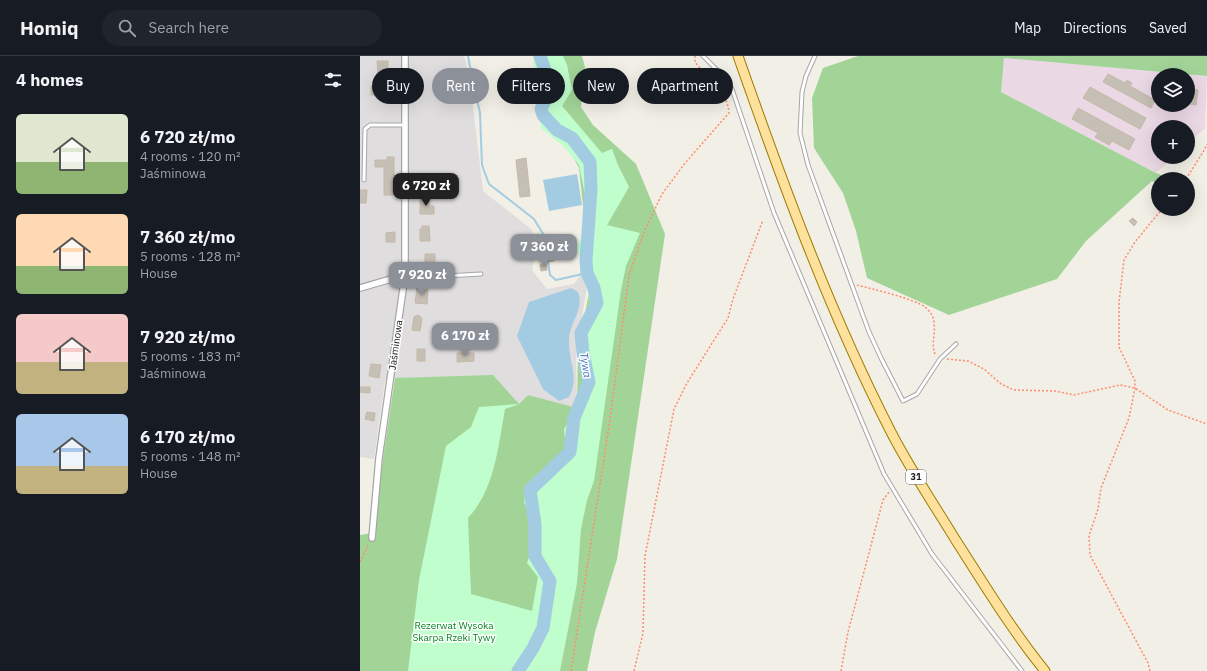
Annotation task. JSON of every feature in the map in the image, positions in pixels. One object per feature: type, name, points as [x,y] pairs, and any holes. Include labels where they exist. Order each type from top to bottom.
[{"type":"main road","name":"31","points":[[738,56],[779,172],[825,291],[891,432],[917,478],[1017,636],[1045,671]]},
{"type":"street","name":"Jaśminowa","points":[[372,538],[379,458],[405,275],[406,125],[404,56]]},
{"type":"street","points":[[360,288],[405,275]]},
{"type":"lane","points":[[703,56],[725,78],[734,93],[774,213],[877,460],[893,490],[932,554],[1022,671]]},
{"type":"lane","points":[[815,56],[806,76],[802,92],[800,133],[808,165],[861,311],[878,351],[903,401],[917,394],[940,359],[956,344]]},
{"type":"lane","points":[[364,180],[365,129],[370,125],[406,125]]},
{"type":"lane","points":[[405,275],[409,278],[481,274]]},
{"type":"path","points":[[571,671],[610,420],[629,275],[644,232],[662,194],[686,162],[729,113],[724,94],[695,62],[696,56]]},
{"type":"path","points":[[1191,172],[1204,152],[1207,144]]},
{"type":"path","points":[[1150,671],[1148,663],[1090,555],[1089,536],[1098,509],[1101,488],[1129,418],[1135,388],[1134,381],[1119,347],[1119,302],[1124,260],[1135,242],[1156,216]]},
{"type":"path","points":[[634,671],[643,633],[645,556],[674,409],[687,383],[728,318],[733,299],[763,220]]},
{"type":"path","points":[[852,283],[916,302],[925,307],[932,314],[935,323],[932,345],[936,356],[940,359],[968,361],[984,369],[1001,384],[1014,390],[1055,391],[1074,395],[1120,385],[1135,388],[1168,410],[1207,424]]},
{"type":"path","points":[[841,671],[848,632],[883,500],[887,493],[893,490]]},
{"type":"path","points":[[360,562],[366,554],[372,538]]},
{"type":"shaded area","points":[[360,56],[464,56],[467,68],[432,68],[432,104],[473,104],[483,191],[531,229],[538,245],[532,270],[547,289],[574,284],[584,269],[587,287],[576,352],[577,409],[528,395],[519,404],[395,378],[385,380],[374,459],[360,457]]},
{"type":"shaded area","points":[[1004,58],[1151,71],[1151,112],[1195,112],[1195,75],[1207,76],[1205,128],[1195,137],[1195,120],[1151,120],[1151,164],[1166,164],[1157,172],[1154,172],[1001,92]]},
{"type":"green space","name":"Rezerwat Wysoka Skarpa Rzeki Tywy","points":[[533,56],[563,56],[567,65],[572,90],[565,101],[565,68],[534,68]]},
{"type":"green space","points":[[545,56],[582,56],[585,68],[573,68],[573,104],[581,104],[581,107],[593,125],[636,164],[665,234],[617,559],[595,632],[587,671],[360,671],[360,535],[372,533],[395,378],[493,375],[519,404],[528,395],[577,408],[578,352],[590,287],[586,269],[584,214],[579,168],[554,121],[552,104],[565,104],[565,68],[547,68]]},
{"type":"green space","points":[[858,56],[1207,56],[1207,76],[1195,75],[1195,68],[1151,68],[1151,71],[1004,58],[1001,92],[1154,172],[1151,172],[1151,182],[1086,241],[1057,279],[949,315],[867,278],[856,231],[843,193],[814,148],[812,98],[823,68]]},
{"type":"green space","name":"Rezerwat Wysoka Skarpa Rzeki Tywy","points":[[538,104],[563,104],[562,106],[602,153],[612,149],[629,187],[607,225],[640,233],[626,266],[621,290],[594,481],[587,500],[581,529],[577,583],[560,671],[408,671],[419,580],[446,446],[471,427],[479,407],[519,404],[505,409],[490,481],[477,507],[468,518],[471,594],[532,611],[538,577],[527,563],[532,549],[529,514],[524,502],[526,491],[549,467],[558,465],[566,447],[564,429],[577,409],[584,381],[579,339],[589,319],[590,302],[577,247],[588,219],[584,209],[584,190],[579,165],[563,146],[541,128]]},
{"type":"water","points":[[577,174],[582,205],[549,211],[543,180]]},
{"type":"water","points":[[571,288],[578,292],[580,298],[580,305],[571,327],[569,340],[574,383],[569,397],[559,401],[543,389],[517,336],[529,302]]},
{"type":"building","points":[[377,61],[388,61],[388,68],[378,68]]},
{"type":"building","points":[[1108,74],[1125,83],[1127,80],[1132,83],[1130,86],[1151,98],[1151,108],[1103,82]]},
{"type":"building","points":[[1090,87],[1146,118],[1140,129],[1083,98]]},
{"type":"building","points":[[1195,90],[1198,90],[1195,105]]},
{"type":"building","points":[[1078,108],[1135,139],[1129,150],[1112,141],[1109,145],[1095,137],[1098,133],[1072,119]]},
{"type":"building","points":[[387,157],[394,157],[394,195],[384,195],[384,167],[375,167],[375,160],[387,160]]},
{"type":"building","points":[[526,158],[530,196],[520,197],[516,160]]},
{"type":"building","points":[[360,190],[367,190],[366,203],[360,203]]},
{"type":"building","points":[[420,198],[429,198],[429,206],[434,206],[434,214],[420,214]]},
{"type":"building","points":[[1133,218],[1137,222],[1134,226],[1129,221]]},
{"type":"building","points":[[422,226],[429,226],[430,241],[420,241],[420,229],[422,229]]},
{"type":"building","points":[[395,232],[395,242],[386,242],[386,233]]},
{"type":"building","points":[[553,249],[554,261],[546,262],[545,250]]},
{"type":"building","points":[[425,254],[435,254],[435,268],[425,268]]},
{"type":"building","points":[[546,264],[547,270],[541,271],[540,265]]},
{"type":"building","points":[[417,288],[428,290],[427,304],[415,303]]},
{"type":"building","points":[[418,315],[422,318],[420,331],[412,330],[414,317]]},
{"type":"building","points":[[417,349],[425,349],[425,361],[417,361]]},
{"type":"building","points":[[457,353],[474,353],[474,361],[457,362]]},
{"type":"building","points":[[371,364],[381,365],[379,378],[369,376]]},
{"type":"building","points":[[360,387],[370,387],[370,393],[360,392]]},
{"type":"building","points":[[367,412],[375,413],[374,421],[365,419]]},
{"type":"waterway","points":[[468,56],[470,68]]},
{"type":"waterway","name":"Tywa","points":[[518,671],[533,648],[543,628],[550,581],[535,556],[535,524],[530,490],[570,452],[574,418],[589,382],[583,353],[581,333],[597,303],[594,288],[587,273],[586,261],[591,189],[590,162],[572,138],[557,130],[543,115],[541,109],[548,94],[546,73],[540,56]]},
{"type":"waterway","points":[[478,104],[480,113],[482,165],[489,184],[534,219],[545,237],[546,250]]},
{"type":"waterway","points":[[548,262],[550,275],[556,280],[587,273]]}]
